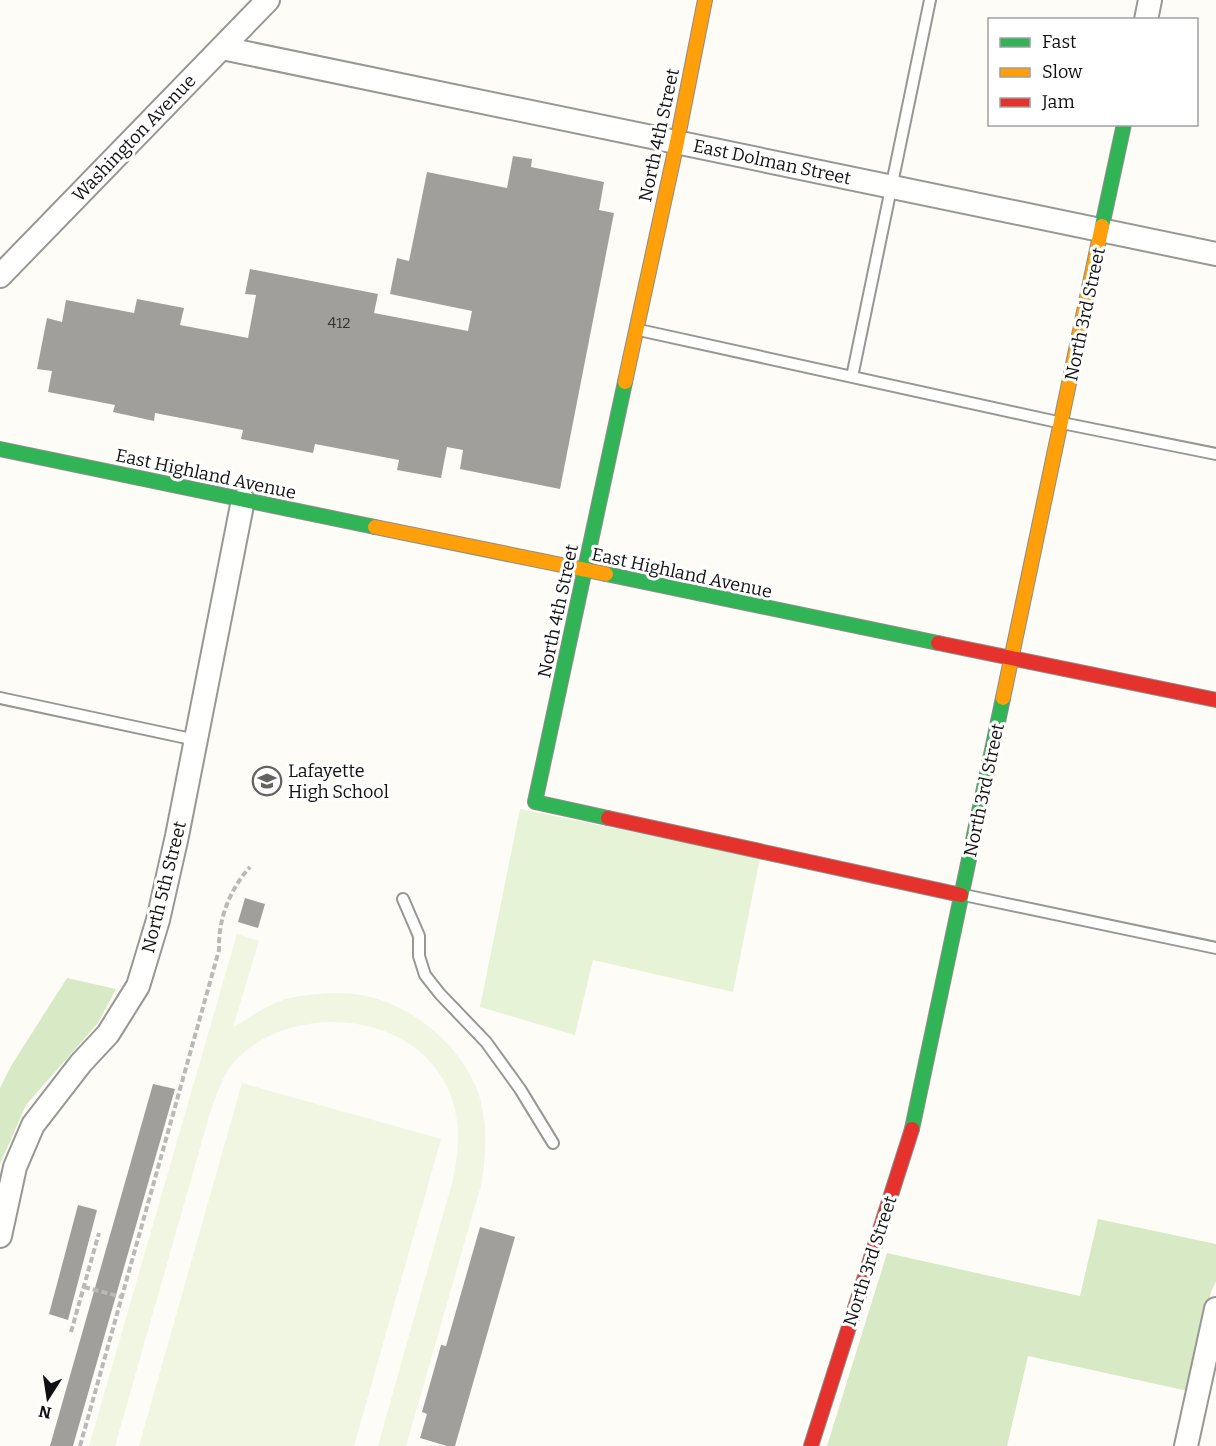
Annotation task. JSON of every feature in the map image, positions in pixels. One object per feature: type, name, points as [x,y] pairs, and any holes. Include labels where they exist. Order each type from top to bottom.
[{"type":"street","name":"Washington Avenue","points":[[3,268],[268,0]]},
{"type":"street","name":"North 4th Street","points":[[705,0],[677,142],[535,801],[961,895]]},
{"type":"street","points":[[1146,18],[1150,0]]},
{"type":"street","name":"East Dolman Street","points":[[222,48],[1216,254]]},
{"type":"street","name":"North 3rd Street","points":[[811,1446],[911,1132],[1124,126]]},
{"type":"street","name":"East Highland Avenue","points":[[0,449],[1216,700]]},
{"type":"street","name":"North 5th Street","points":[[0,1236],[15,1167],[33,1125],[81,1063],[108,1034],[138,986],[160,908],[243,500]]},
{"type":"street","points":[[1186,1446],[1216,1308]]},
{"type":"lane","points":[[852,377],[930,0]]},
{"type":"lane","points":[[635,330],[1062,423],[1216,454]]},
{"type":"lane","points":[[0,698],[196,740]]},
{"type":"lane","points":[[961,895],[1216,948]]},
{"type":"lane","points":[[403,899],[419,936],[419,956],[424,975],[486,1042],[520,1089],[553,1143]]},
{"type":"path","points":[[80,1446],[219,950],[219,933],[223,917],[236,883],[250,867]]},
{"type":"path","points":[[71,1332],[99,1233]]},
{"type":"path","points":[[84,1287],[122,1297]]},
{"type":"green space","points":[[520,809],[760,858],[733,992],[593,960],[575,1035],[480,1007]]},
{"type":"green space","points":[[237,934],[259,941],[233,1027],[268,1007],[290,998],[338,993],[374,998],[412,1015],[446,1042],[471,1076],[479,1095],[484,1118],[485,1140],[481,1185],[406,1446],[378,1446],[452,1183],[458,1145],[455,1109],[446,1085],[428,1060],[405,1041],[377,1029],[346,1023],[314,1023],[284,1030],[256,1043],[229,1068],[210,1113],[115,1446],[89,1446]]},
{"type":"green space","points":[[67,978],[116,989],[98,1023],[26,1105],[0,1164],[0,1088],[11,1066]]},
{"type":"green space","points":[[242,1083],[441,1139],[354,1446],[139,1446]]},
{"type":"green space","points":[[1098,1219],[1216,1244],[1216,1281],[1211,1292],[1188,1391],[1028,1356],[1007,1446],[827,1446],[887,1253],[1080,1296]]},
{"type":"building","points":[[513,156],[532,159],[531,167],[604,182],[599,210],[614,213],[560,489],[460,469],[463,450],[447,447],[441,478],[397,470],[399,460],[315,444],[313,453],[241,439],[243,430],[155,413],[154,421],[113,412],[115,405],[48,392],[52,371],[37,369],[47,318],[62,322],[66,300],[134,313],[137,299],[184,308],[180,325],[248,338],[256,295],[245,294],[250,269],[378,294],[374,313],[468,331],[472,311],[390,294],[397,258],[409,261],[427,172],[507,188]]},
{"type":"building","points":[[245,898],[265,904],[258,928],[238,922]]},
{"type":"building","points":[[153,1084],[175,1089],[73,1446],[50,1446]]},
{"type":"building","points":[[78,1205],[97,1210],[68,1320],[49,1314]]},
{"type":"building","points":[[480,1227],[515,1237],[455,1446],[447,1446],[420,1438],[427,1414],[422,1412],[441,1345],[446,1346]]},
{"type":"traffic: fast","points":[[1102,226],[1124,126]]},
{"type":"traffic: fast","points":[[608,818],[535,802],[625,382]]},
{"type":"traffic: fast","points":[[0,449],[375,527]]},
{"type":"traffic: fast","points":[[606,574],[938,643]]},
{"type":"traffic: fast","points":[[912,1129],[1003,698]]},
{"type":"traffic: slow","points":[[625,382],[705,0]]},
{"type":"traffic: slow","points":[[1003,698],[1102,226]]},
{"type":"traffic: slow","points":[[375,527],[606,574]]},
{"type":"traffic: jam","points":[[938,643],[1216,700]]},
{"type":"traffic: jam","points":[[608,818],[961,895]]},
{"type":"traffic: jam","points":[[811,1446],[912,1129]]},
{"type":"place","name":"Lafayette High School","points":[[267,781]]}]
